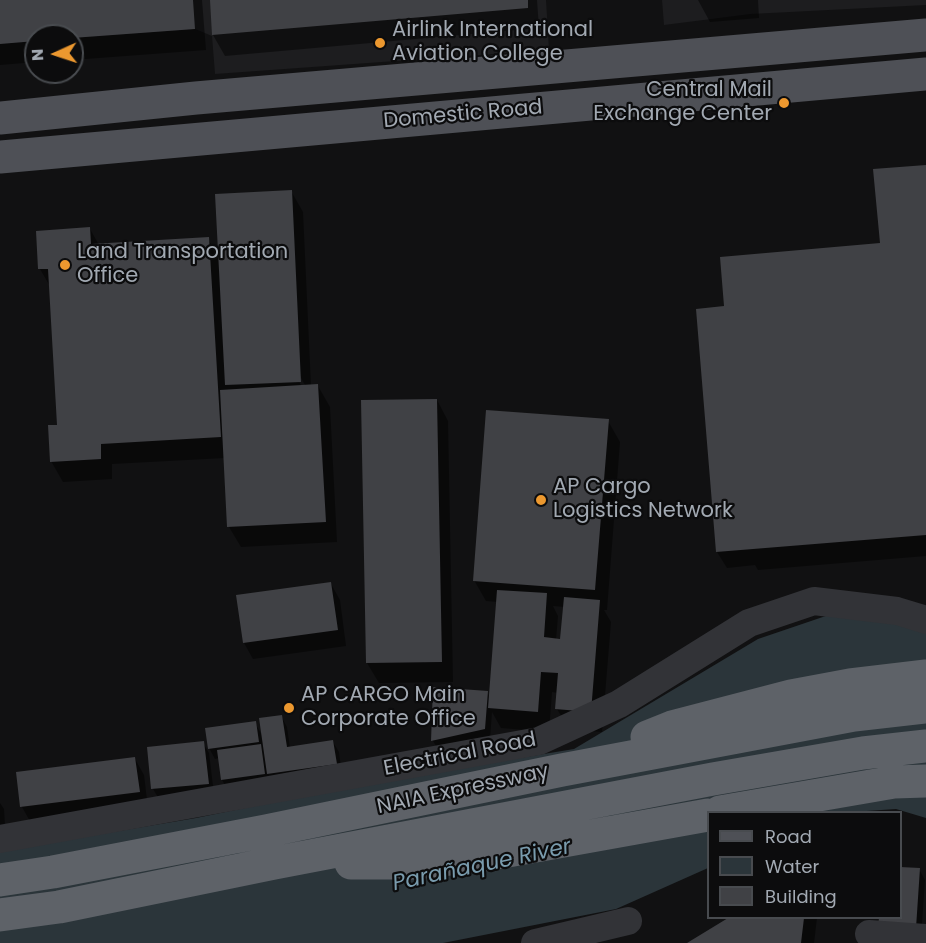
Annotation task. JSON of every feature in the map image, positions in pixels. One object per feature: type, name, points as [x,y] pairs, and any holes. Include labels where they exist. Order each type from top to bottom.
[{"type":"highway","points":[[562,770],[672,727],[737,709],[850,685],[926,676]]},
{"type":"highway","name":"NAIA Expressway","points":[[0,880],[266,831],[562,770],[854,715],[926,707]]},
{"type":"highway","name":"NAIA Expressway","points":[[0,915],[59,907],[274,863],[713,779],[863,753],[926,746]]},
{"type":"highway","points":[[731,811],[894,782],[926,781]]},
{"type":"highway","points":[[274,863],[417,863],[491,854],[707,815]]},
{"type":"main road","name":"Domestic Road","points":[[0,118],[196,98],[926,36]]},
{"type":"main road","name":"Domestic Road","points":[[0,157],[926,74]]},
{"type":"street","name":"Electrical Road","points":[[0,839],[539,741],[619,704],[748,622],[814,601],[897,611],[926,620]]},
{"type":"street","points":[[535,943],[627,921]]},
{"type":"street","points":[[869,931],[926,938]]},
{"type":"shaded area","name":"Airlink International Aviation College","points":[[0,0],[546,0],[549,50],[215,74],[212,36],[195,29],[84,37],[84,24],[24,24],[24,42],[0,44]]},
{"type":"shaded area","points":[[662,0],[926,0],[926,5],[751,14],[664,25]]},
{"type":"water","name":"Parañaque River","points":[[864,603],[926,623],[926,818],[896,809],[707,811],[707,868],[616,909],[443,943],[0,943],[0,851],[196,818],[362,784],[574,749],[758,639]]},
{"type":"building","points":[[0,0],[193,0],[195,29],[84,37],[84,24],[24,24],[24,42],[0,44]]},
{"type":"building","points":[[210,0],[528,0],[528,8],[212,35]]},
{"type":"building","points":[[926,165],[926,535],[716,552],[696,309],[724,306],[720,257],[880,243],[873,169]]},
{"type":"building","points":[[292,190],[301,382],[225,385],[215,194]]},
{"type":"building","points":[[90,227],[91,244],[209,237],[221,437],[101,444],[101,459],[50,462],[48,425],[57,425],[48,269],[38,269],[36,231]]},
{"type":"building","points":[[318,384],[326,522],[227,527],[220,390]]},
{"type":"building","points":[[437,399],[442,662],[366,663],[361,400]]},
{"type":"building","name":"AP Cargo Logistics Network","points":[[486,410],[609,419],[595,590],[473,581]]},
{"type":"building","points":[[331,582],[338,630],[243,643],[236,595]]},
{"type":"building","points":[[497,590],[547,593],[544,637],[560,639],[564,597],[600,600],[591,712],[555,709],[558,673],[541,672],[538,712],[488,708]]},
{"type":"building","points":[[433,687],[488,691],[485,729],[431,741]]},
{"type":"building","points":[[282,715],[287,747],[333,740],[337,764],[267,774],[259,718]]},
{"type":"building","points":[[256,721],[259,742],[208,749],[205,728]]},
{"type":"building","points":[[204,741],[209,784],[151,789],[147,747]]},
{"type":"building","points":[[261,744],[265,774],[221,780],[217,750]]},
{"type":"building","points":[[135,757],[140,792],[20,807],[16,772]]},
{"type":"building","points":[[902,867],[920,868],[916,928],[878,926],[879,919],[902,919]]},
{"type":"building","points":[[726,919],[804,919],[801,943],[687,943]]},
{"type":"place","name":"Airlink International Aviation College","points":[[380,43]]},
{"type":"place","name":"Central Mail Exchange Center","points":[[784,103]]},
{"type":"place","name":"Land Transportation Office","points":[[65,265]]},
{"type":"place","name":"AP Cargo Logistics Network","points":[[541,500]]},
{"type":"place","name":"AP CARGO Main Corporate Office","points":[[289,708]]}]
